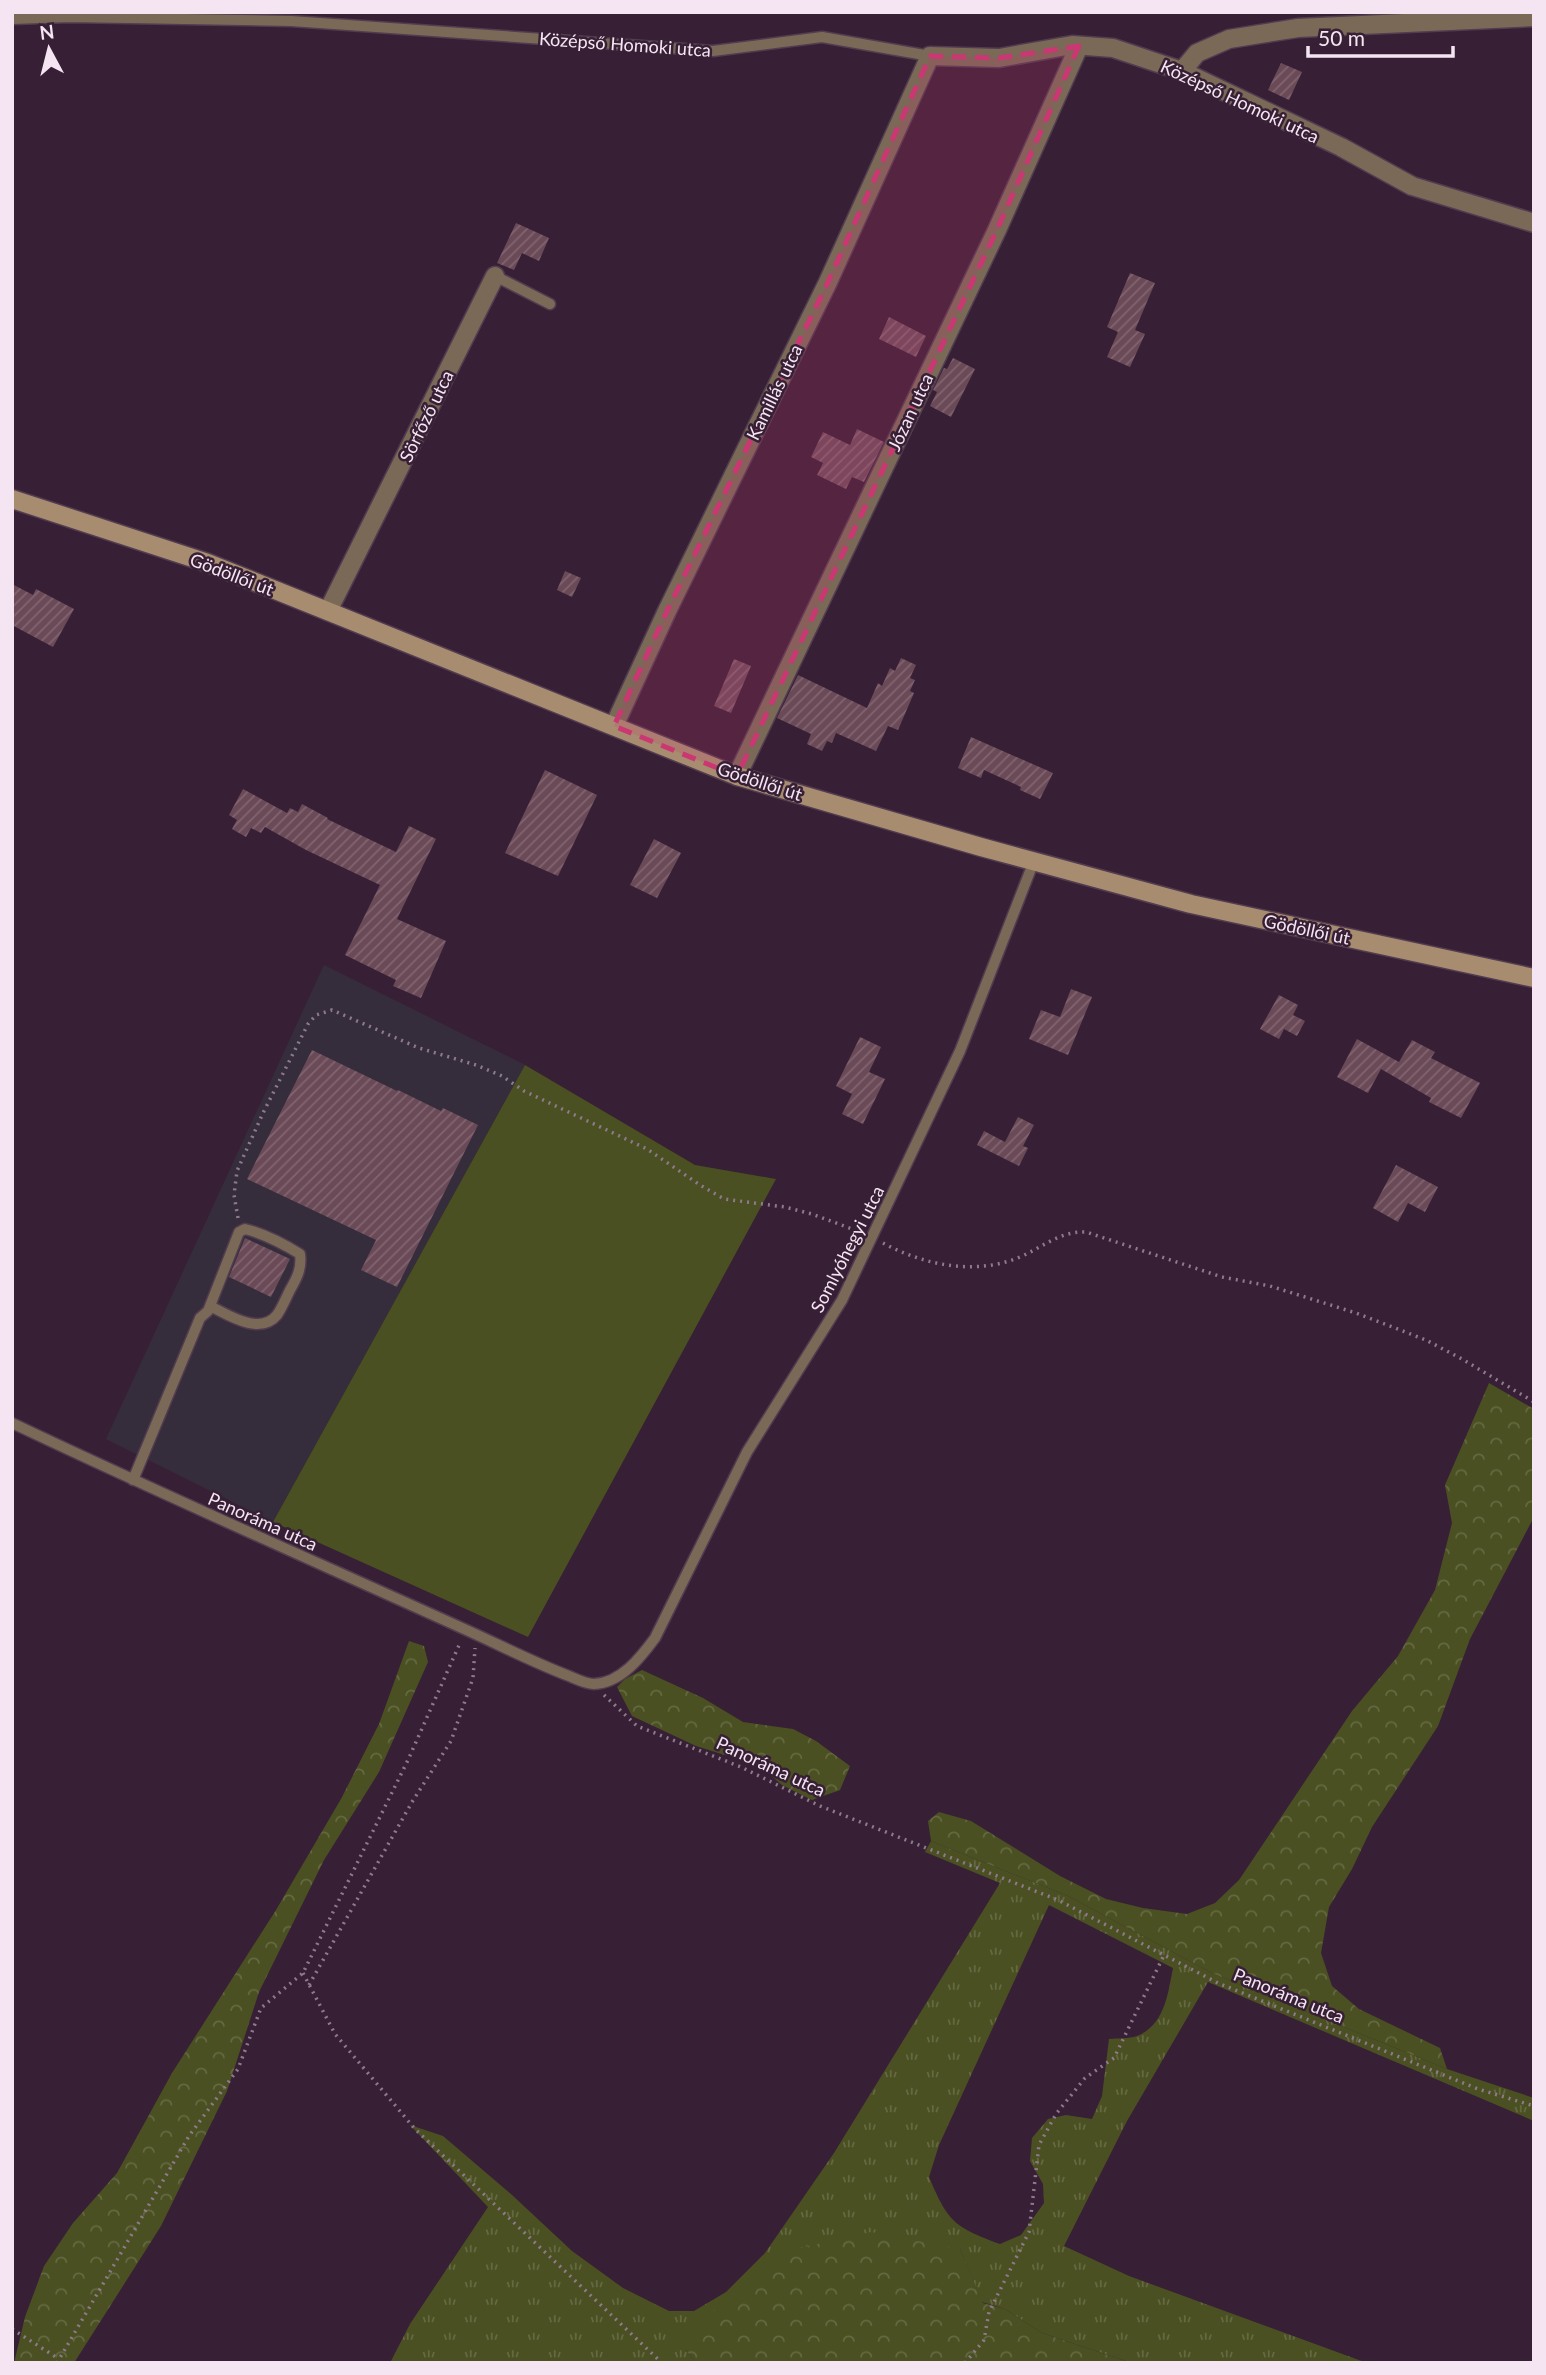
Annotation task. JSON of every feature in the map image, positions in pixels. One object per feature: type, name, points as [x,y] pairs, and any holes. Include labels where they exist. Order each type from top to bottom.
[{"type":"main road","name":"Gödöllői út","points":[[12,499],[208,563],[737,776],[1191,904],[1534,978]]},
{"type":"street","points":[[1182,71],[1197,53],[1229,39],[1298,28],[1534,17]]},
{"type":"street","name":"Középső Homoki utca","points":[[930,57],[999,58],[1079,46],[1113,48],[1182,71],[1341,147],[1412,186],[1534,223]]},
{"type":"street","name":"Józan utca","points":[[737,776],[997,230],[1079,46]]},
{"type":"street","name":"Kamillás utca","points":[[614,726],[667,611],[828,282],[930,57]]},
{"type":"street","name":"Sörfőző utca","points":[[328,611],[495,276]]},
{"type":"lane","name":"Középső Homoki utca","points":[[12,19],[70,17],[291,20],[713,51],[822,37],[930,57]]},
{"type":"lane","name":"Sörfőző utca","points":[[495,276],[550,304]]},
{"type":"lane","name":"Somlyóhegyi utca","points":[[592,1685],[605,1682],[624,1672],[640,1659],[656,1638],[747,1452],[842,1300],[960,1051],[1034,861]]},
{"type":"lane","points":[[133,1480],[200,1318],[210,1306],[239,1232],[245,1228],[258,1232],[278,1240],[300,1254],[302,1265],[276,1316],[267,1322],[237,1320],[210,1306]]},
{"type":"lane","name":"Panoráma utca","points":[[12,1423],[545,1667],[592,1685]]},
{"type":"path","points":[[242,1230],[234,1195],[237,1171],[268,1101],[308,1024],[316,1015],[332,1010],[418,1048],[476,1065],[502,1076],[524,1091],[647,1149],[724,1199],[794,1210],[871,1236],[906,1255],[928,1262],[961,1267],[996,1264],[1018,1258],[1059,1235],[1072,1231],[1086,1232],[1222,1277],[1270,1286],[1356,1313],[1426,1340],[1534,1402]]},
{"type":"path","points":[[12,2329],[58,2361],[189,2136],[239,2069],[261,2008],[303,1973],[408,1760],[466,1629]]},
{"type":"path","points":[[309,1984],[412,1802],[451,1741],[473,1678],[474,1649],[478,1635]]},
{"type":"path","name":"Panoráma utca","points":[[592,1685],[637,1726],[741,1767],[820,1806],[1058,1900],[1219,1983],[1478,2089],[1534,2106]]},
{"type":"path","points":[[965,2363],[984,2340],[989,2312],[1029,2232],[1040,2145],[1056,2114],[1085,2078],[1114,2058],[1164,1955]]},
{"type":"path","points":[[303,1973],[335,2034],[415,2129],[662,2363]]},
{"type":"highlighted area","points":[[1079,46],[997,230],[737,776],[614,726],[667,611],[828,282],[930,56],[999,58]]},
{"type":"shaded area","points":[[324,965],[525,1065],[273,1522],[106,1439]]},
{"type":"green space","points":[[525,1065],[695,1165],[776,1179],[528,1637],[273,1522]]},
{"type":"green space","points":[[1489,1383],[1534,1409],[1534,1517],[1470,1639],[1438,1726],[1372,1827],[1352,1869],[1329,1907],[1321,1953],[1332,1986],[1359,2009],[1440,2048],[1447,2069],[1214,1974],[1068,1896],[931,1841],[928,1821],[939,1812],[971,1821],[1060,1876],[1106,1899],[1143,1908],[1187,1914],[1215,1903],[1239,1880],[1352,1711],[1398,1656],[1435,1590],[1452,1523],[1445,1485]]},
{"type":"green space","points":[[409,1641],[424,1646],[428,1662],[379,1772],[324,1860],[259,1992],[227,2091],[161,2226],[74,2363],[14,2363],[25,2317],[44,2266],[73,2223],[117,2173],[172,2073],[276,1910],[341,1799],[379,1724]]},
{"type":"green space","points":[[642,1670],[703,1698],[743,1722],[793,1729],[816,1741],[850,1766],[840,1790],[812,1800],[782,1785],[760,1766],[696,1746],[632,1716],[617,1687],[625,1679]]},
{"type":"green space","points":[[931,1841],[1068,1896],[1214,1974],[1447,2069],[1534,2098],[1534,2121],[1208,1982],[1127,2121],[1064,2246],[1129,2276],[1367,2363],[1132,2363],[1042,2333],[1005,2309],[982,2302],[960,2249],[686,2350],[696,2363],[390,2363],[410,2324],[488,2207],[410,2125],[443,2136],[572,2251],[623,2288],[669,2311],[694,2311],[726,2292],[765,2253],[834,2153],[1000,1883],[925,1852]],"holes":[[[1049,1905],[1173,1968],[1164,2007],[1154,2024],[1137,2036],[1109,2039],[1102,2096],[1092,2119],[1066,2115],[1048,2119],[1032,2138],[1030,2161],[1043,2184],[1044,2203],[1021,2235],[1000,2244],[972,2233],[954,2221],[929,2177],[939,2145]]]},
{"type":"green space","points":[[871,2232],[960,2249],[983,2303],[1005,2309],[1042,2333],[1132,2363],[696,2363],[686,2350],[706,2317],[781,2252]]},
{"type":"building","points":[[1281,63],[1302,72],[1289,100],[1268,90]]},
{"type":"building","points":[[516,223],[549,238],[539,261],[522,253],[514,270],[497,263]]},
{"type":"building","points":[[1130,273],[1155,283],[1135,330],[1145,334],[1130,367],[1107,357],[1118,332],[1107,327]]},
{"type":"building","points":[[889,317],[926,336],[916,357],[879,339]]},
{"type":"building","points":[[953,358],[975,369],[951,417],[930,406],[937,392],[933,390],[944,368],[947,369]]},
{"type":"building","points":[[857,429],[884,442],[864,482],[852,477],[846,489],[817,475],[823,463],[811,457],[823,432],[850,445]]},
{"type":"building","points":[[565,571],[581,578],[572,597],[557,590]]},
{"type":"building","points":[[12,584],[33,595],[36,589],[74,609],[53,647],[12,625]]},
{"type":"building","points":[[901,658],[916,665],[910,678],[915,680],[910,691],[914,693],[898,730],[888,726],[876,751],[836,733],[832,743],[827,741],[822,751],[807,744],[811,734],[777,718],[798,675],[867,708],[878,683],[882,686],[890,668],[895,671]]},
{"type":"building","points":[[734,659],[751,666],[731,713],[714,706]]},
{"type":"building","points":[[971,737],[1053,773],[1040,799],[984,770],[981,778],[958,768]]},
{"type":"building","points":[[545,770],[597,795],[558,876],[505,853]]},
{"type":"building","points":[[243,789],[287,813],[290,808],[298,812],[302,804],[396,852],[409,826],[436,839],[397,919],[446,941],[421,998],[393,986],[396,980],[345,955],[380,885],[265,827],[261,833],[251,828],[246,837],[232,829],[237,820],[229,815]]},
{"type":"building","points":[[654,839],[681,853],[657,898],[630,885]]},
{"type":"building","points":[[1071,989],[1092,997],[1068,1055],[1029,1039],[1041,1010],[1060,1017]]},
{"type":"building","points":[[1279,995],[1298,1005],[1293,1015],[1305,1021],[1297,1036],[1284,1029],[1279,1039],[1260,1029]]},
{"type":"building","points":[[860,1037],[881,1047],[869,1072],[885,1079],[863,1124],[842,1114],[852,1094],[836,1086]]},
{"type":"building","points":[[1357,1039],[1399,1062],[1412,1040],[1435,1052],[1431,1058],[1480,1083],[1461,1118],[1429,1102],[1431,1098],[1381,1069],[1368,1093],[1337,1077]]},
{"type":"building","points":[[312,1050],[441,1111],[443,1108],[478,1125],[397,1287],[361,1270],[376,1240],[247,1179]]},
{"type":"building","points":[[1018,1117],[1034,1125],[1023,1146],[1028,1148],[1019,1166],[977,1145],[984,1131],[1005,1142]]},
{"type":"building","points":[[1396,1165],[1438,1187],[1425,1212],[1408,1203],[1398,1222],[1373,1208]]},
{"type":"building","points":[[245,1238],[290,1259],[271,1297],[229,1277]]}]
